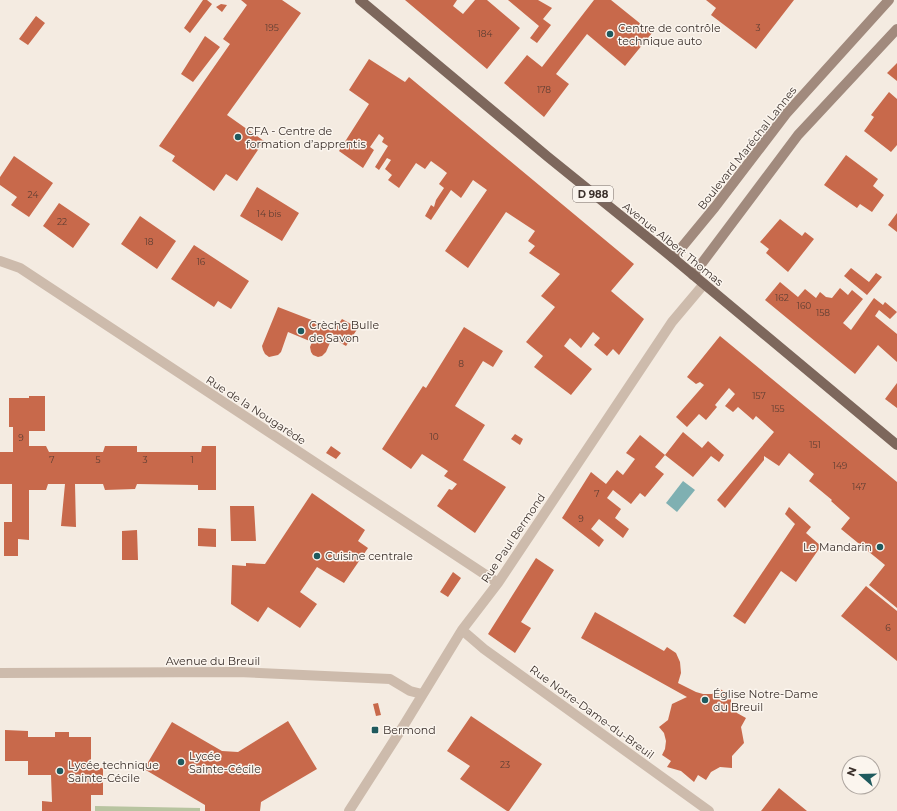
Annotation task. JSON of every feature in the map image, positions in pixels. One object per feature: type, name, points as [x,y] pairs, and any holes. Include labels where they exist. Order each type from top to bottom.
[{"type":"main road","name":"Avenue Albert Thomas","points":[[360,0],[548,157],[674,258],[897,445]]},
{"type":"main road","name":"Boulevard Maréchal Lannes","points":[[674,258],[716,207],[786,114],[889,0]]},
{"type":"main road","points":[[693,274],[798,135],[897,29]]},
{"type":"street","name":"Rue de la Nougarède","points":[[0,261],[20,268],[498,583]]},
{"type":"street","name":"Rue Paul Bermond","points":[[349,811],[462,630],[498,583],[664,333],[704,284]]},
{"type":"street","name":"Rue Notre-Dame-du-Breuil","points":[[462,630],[484,649],[709,811]]},
{"type":"street","name":"Avenue du Breuil","points":[[0,673],[238,672],[382,678],[390,679],[410,691],[422,694]]},
{"type":"green space","points":[[95,806],[200,808],[200,811],[95,811]]},
{"type":"water","points":[[683,481],[695,490],[677,512],[666,503]]},
{"type":"building","points":[[203,0],[207,0],[212,4],[190,33],[184,28]]},
{"type":"building","points":[[241,0],[282,0],[301,13],[227,115],[264,141],[237,181],[226,174],[214,191],[172,161],[175,156],[159,146],[230,44],[223,39],[247,5]]},
{"type":"building","points":[[405,0],[457,0],[453,6],[463,14],[475,0],[487,0],[520,28],[487,69]]},
{"type":"building","points":[[508,0],[538,0],[552,8],[543,19],[551,25],[537,43],[530,38],[539,26]]},
{"type":"building","points":[[594,0],[611,0],[652,33],[625,66],[587,34],[556,74],[569,84],[544,117],[504,83],[527,55],[542,67]]},
{"type":"building","points":[[706,0],[794,0],[756,49],[711,15],[716,8]]},
{"type":"building","points":[[221,4],[227,5],[222,12],[216,7]]},
{"type":"building","points":[[36,16],[45,23],[28,45],[19,39]]},
{"type":"building","points":[[205,36],[220,47],[193,82],[181,74]]},
{"type":"building","points":[[369,59],[405,82],[409,77],[634,264],[611,291],[644,319],[619,355],[613,349],[607,356],[594,345],[600,338],[593,332],[581,348],[570,338],[564,346],[592,369],[571,395],[534,367],[543,356],[526,342],[555,307],[541,296],[560,274],[529,253],[535,246],[528,241],[535,231],[506,212],[468,268],[445,251],[487,190],[473,180],[461,198],[451,190],[431,220],[425,216],[431,205],[434,207],[436,200],[444,188],[439,184],[447,173],[442,169],[431,161],[425,169],[416,163],[399,188],[388,180],[392,175],[385,169],[391,160],[387,158],[379,170],[375,167],[388,146],[382,142],[384,138],[379,134],[370,147],[374,150],[363,168],[339,151],[369,104],[349,90]]},
{"type":"building","points":[[897,63],[897,81],[887,73]]},
{"type":"building","points":[[889,92],[897,99],[897,145],[891,152],[864,131],[874,117],[871,115]]},
{"type":"building","points":[[846,155],[878,179],[873,186],[884,195],[872,212],[860,204],[857,208],[824,185]]},
{"type":"building","points":[[14,156],[53,183],[29,217],[11,205],[17,197],[0,185],[0,177]]},
{"type":"building","points":[[257,187],[299,213],[282,241],[240,216]]},
{"type":"building","points":[[59,203],[90,224],[73,248],[43,226]]},
{"type":"building","points":[[897,213],[897,232],[888,225]]},
{"type":"building","points":[[140,216],[176,241],[157,269],[121,244]]},
{"type":"building","points":[[780,219],[802,236],[805,232],[814,239],[788,272],[766,253],[769,249],[760,242]]},
{"type":"building","points":[[194,245],[249,281],[231,309],[218,301],[214,307],[171,279]]},
{"type":"building","points":[[851,268],[869,282],[876,273],[882,277],[867,295],[844,276]]},
{"type":"building","points":[[780,282],[798,297],[805,289],[816,298],[820,292],[826,297],[832,298],[840,288],[848,295],[852,290],[863,299],[843,323],[851,330],[874,298],[883,305],[885,302],[897,312],[890,319],[879,310],[875,316],[897,334],[897,362],[878,345],[855,374],[765,300]]},
{"type":"building","name":"Crèche Bulle de Savon","points":[[278,307],[335,329],[342,319],[358,328],[346,346],[332,338],[326,352],[322,356],[318,357],[313,355],[311,352],[310,347],[312,342],[288,332],[281,352],[278,355],[269,357],[265,354],[262,346]]},
{"type":"building","points":[[464,327],[503,351],[493,367],[483,361],[455,406],[485,425],[463,460],[506,487],[475,533],[437,506],[449,489],[452,490],[457,484],[444,476],[448,471],[422,454],[411,469],[382,449],[423,386],[426,388]]},
{"type":"building","points":[[720,336],[897,482],[897,608],[869,585],[885,565],[841,529],[850,518],[831,501],[832,500],[809,481],[814,474],[789,453],[779,466],[764,456],[764,460],[725,508],[717,500],[774,432],[756,416],[753,420],[738,407],[733,412],[725,406],[735,394],[729,388],[715,405],[717,407],[706,420],[699,414],[687,427],[676,417],[704,385],[700,382],[696,384],[687,377]]},
{"type":"building","points":[[897,383],[897,408],[885,399]]},
{"type":"building","points":[[29,396],[45,396],[45,431],[29,431],[29,446],[46,446],[49,452],[103,452],[105,446],[137,446],[137,452],[201,452],[202,446],[216,446],[216,490],[198,490],[198,485],[137,484],[135,489],[105,490],[103,484],[75,484],[76,527],[61,526],[65,484],[48,484],[46,490],[29,490],[29,540],[18,539],[18,556],[4,556],[4,522],[12,522],[12,484],[0,484],[0,452],[13,452],[13,427],[9,427],[9,398],[29,398]]},
{"type":"building","points":[[683,432],[702,448],[708,441],[724,455],[719,462],[711,456],[693,477],[665,455]]},
{"type":"building","points":[[515,434],[523,439],[520,445],[511,439]]},
{"type":"building","points":[[640,435],[665,455],[655,467],[664,474],[645,497],[640,493],[631,504],[613,490],[607,498],[621,509],[615,518],[629,529],[623,538],[599,519],[591,529],[604,540],[599,547],[562,518],[591,472],[606,484],[617,470],[623,475],[635,459],[626,453]]},
{"type":"building","points":[[331,446],[341,453],[336,459],[326,453]]},
{"type":"building","name":"Cuisine centrale","points":[[312,493],[365,530],[358,541],[368,548],[344,583],[317,567],[300,592],[317,604],[300,628],[268,607],[258,622],[231,604],[232,565],[246,566],[246,563],[265,564]]},
{"type":"building","points":[[230,506],[254,506],[256,541],[231,541]]},
{"type":"building","points":[[789,507],[811,527],[806,533],[821,546],[796,582],[781,571],[745,624],[733,616],[795,524],[785,514]]},
{"type":"building","points":[[198,528],[216,529],[216,547],[198,546]]},
{"type":"building","points":[[137,530],[138,560],[122,560],[122,531]]},
{"type":"building","points":[[536,558],[554,570],[521,622],[531,628],[515,653],[488,634]]},
{"type":"building","points":[[453,572],[461,578],[448,597],[440,592]]},
{"type":"building","points":[[866,586],[897,611],[897,661],[841,616]]},
{"type":"building","name":"Église Notre-Dame du Breuil","points":[[595,612],[664,651],[667,647],[676,653],[680,662],[681,673],[678,683],[703,694],[712,694],[720,689],[731,695],[731,704],[737,713],[746,718],[741,727],[744,743],[732,756],[732,768],[720,767],[711,772],[706,780],[698,775],[694,782],[681,771],[667,767],[671,761],[662,755],[665,749],[666,741],[664,733],[659,727],[668,720],[672,704],[687,697],[581,638]]},
{"type":"building","points":[[378,703],[381,715],[376,716],[373,704]]},
{"type":"building","points":[[471,716],[542,764],[509,811],[460,779],[470,766],[447,751]]},
{"type":"building","points":[[288,721],[317,769],[261,802],[260,811],[205,811],[205,805],[144,769],[172,722],[222,751],[238,752]]},
{"type":"building","name":"Lycée technique Sainte-Cécile","points":[[5,730],[28,731],[28,737],[55,737],[55,732],[69,732],[69,737],[91,737],[91,768],[103,768],[103,795],[91,795],[91,811],[42,811],[42,801],[52,802],[51,775],[28,775],[28,761],[5,761]]},
{"type":"building","points":[[779,788],[807,811],[761,811]]},
{"type":"place","name":"Centre de contrôle technique auto","points":[[610,34]]},
{"type":"place","name":"CFA - Centre de formation d’apprentis","points":[[238,137]]},
{"type":"place","name":"Crèche Bulle de Savon","points":[[301,331]]},
{"type":"place","name":"Le Mandarin","points":[[880,547]]},
{"type":"place","name":"Cuisine centrale","points":[[317,556]]},
{"type":"place","name":"Église Notre-Dame du Breuil","points":[[705,700]]},
{"type":"place","name":"Bermond","points":[[375,730]]},
{"type":"place","name":"Lycée Sainte-Cécile","points":[[181,762]]},
{"type":"place","name":"Lycée technique Sainte-Cécile","points":[[60,771]]}]
